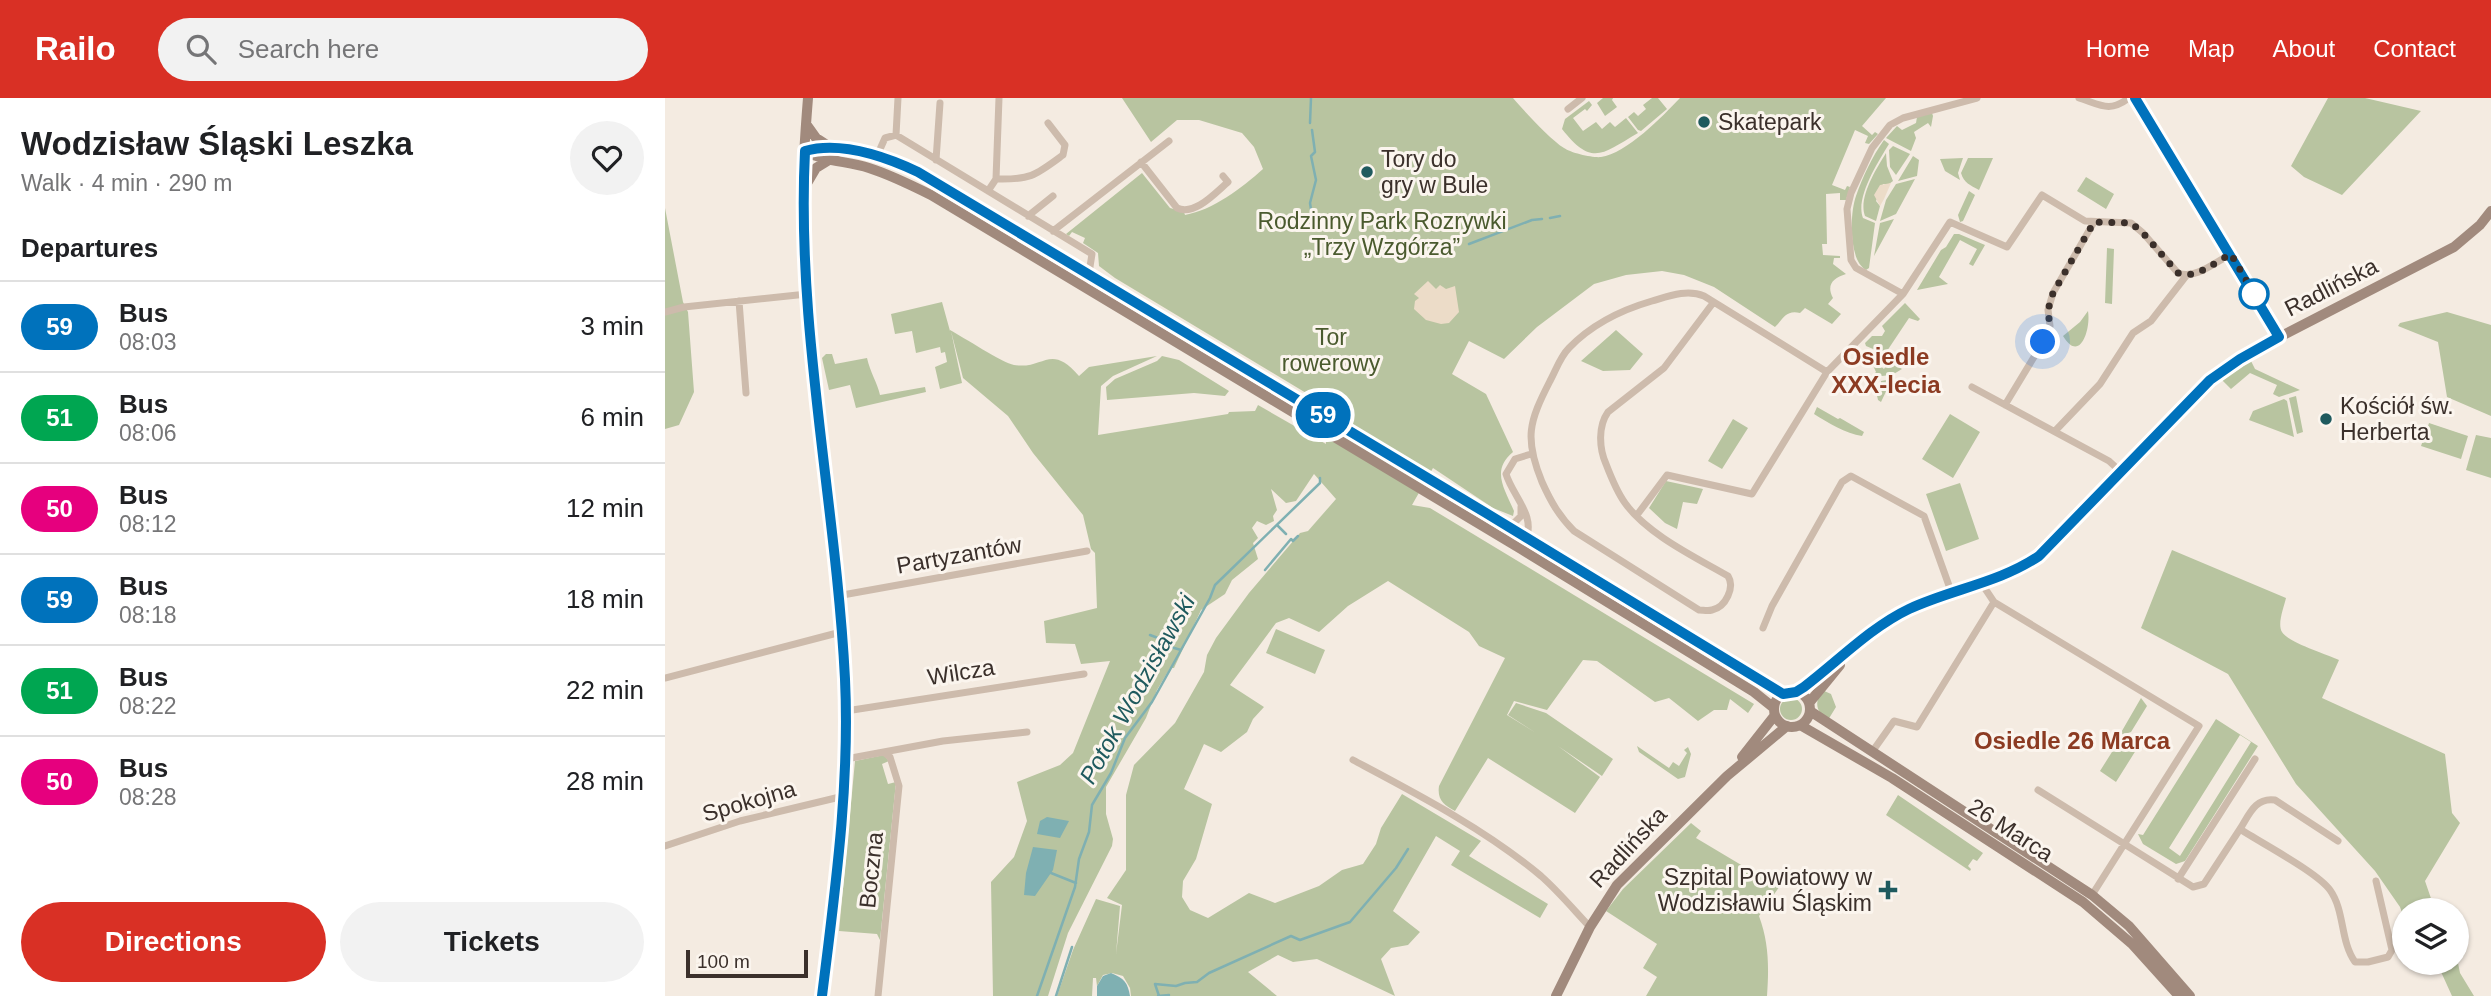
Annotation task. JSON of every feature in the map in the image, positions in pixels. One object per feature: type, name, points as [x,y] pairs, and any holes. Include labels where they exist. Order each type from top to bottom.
[{"type":"main road","points":[[808,98],[803,191],[807,294],[841,632],[846,711],[844,796],[822,996]]},
{"type":"main road","points":[[806,124],[816,138],[830,147]]},
{"type":"main road","points":[[805,151],[830,147],[877,156],[918,172],[1783,694]]},
{"type":"main road","points":[[805,151],[816,157],[867,167],[931,195],[1754,692],[1775,712],[1779,721],[1787,726],[1800,725],[1805,721],[1809,707],[1801,694],[1796,692],[1783,694],[1776,700],[1775,712]]},
{"type":"main road","points":[[803,191],[816,168],[829,160]]},
{"type":"main road","name":"Radlińska","points":[[1796,692],[1885,623],[1910,608],[1982,584],[2021,568],[2039,556],[2210,380],[2253,351],[2454,247],[2480,225],[2491,211]]},
{"type":"main road","name":"Radlińska","points":[[1809,707],[1818,690],[1858,645]]},
{"type":"main road","name":"26 Marca","points":[[1809,707],[1872,752],[2092,895],[2129,926],[2190,996]]},
{"type":"main road","name":"Radlińska","points":[[1727,776],[1775,712]]},
{"type":"main road","name":"26 Marca","points":[[1800,725],[1892,778],[2083,902],[2118,930],[2179,996]]},
{"type":"main road","name":"Radlińska","points":[[1556,996],[1590,927],[1617,885],[1727,776],[1787,726]]},
{"type":"main road","points":[[2161,976],[2169,996]]},
{"type":"street","points":[[896,135],[898,98]]},
{"type":"street","points":[[988,191],[996,179],[999,98]]},
{"type":"street","points":[[1568,109],[1582,98]]},
{"type":"street","points":[[1903,294],[1856,268],[1851,260],[1847,209],[1851,194],[1878,139],[1890,125],[1903,118],[1974,98]]},
{"type":"street","points":[[2079,98],[2109,108],[2129,98]]},
{"type":"street","points":[[2135,98],[2279,337]]},
{"type":"street","points":[[936,160],[940,103]]},
{"type":"street","points":[[996,179],[1026,178],[1037,174],[1063,155],[1065,145],[1048,123]]},
{"type":"street","points":[[877,156],[885,138],[896,135],[1092,254],[1089,273],[1081,285]]},
{"type":"street","points":[[1053,231],[1169,141]]},
{"type":"street","points":[[1141,162],[1177,208],[1184,211],[1192,210],[1228,182],[1223,176]]},
{"type":"street","points":[[1637,515],[1667,475],[1752,494],[1827,372],[1903,294],[1950,222],[2007,247],[2042,195],[2090,222],[2131,223],[2178,273],[2186,276],[2195,274],[2231,254]]},
{"type":"street","points":[[1028,216],[1053,196]]},
{"type":"street","points":[[2005,405],[2050,327],[2048,310],[2053,293],[2090,222]]},
{"type":"street","points":[[2055,431],[2099,384],[2133,333],[2151,321],[2186,276]]},
{"type":"street","points":[[1713,303],[1664,368],[1608,412],[1604,418],[1602,454],[1624,502],[1637,515],[1658,533],[1728,576],[1732,589],[1721,605],[1712,610],[1699,610],[1574,531],[1559,516],[1550,500],[1531,454],[1535,412],[1565,352],[1613,314],[1670,296],[1694,292],[1704,296],[1827,372]]},
{"type":"street","points":[[665,312],[739,300],[807,294]]},
{"type":"street","points":[[739,300],[746,393]]},
{"type":"street","points":[[1972,387],[2109,461],[2121,472]]},
{"type":"street","points":[[1521,549],[1527,538],[1528,515],[1506,474],[1515,459],[1531,454]]},
{"type":"street","points":[[1763,628],[1772,606],[1842,482],[1851,476],[1924,516],[1952,594]]},
{"type":"street","points":[[1506,525],[1515,523],[1521,516],[1520,503]]},
{"type":"street","name":"Partyzantów","points":[[837,596],[1087,551]]},
{"type":"street","points":[[1982,584],[1994,602],[2199,726],[2092,895]]},
{"type":"street","points":[[1872,752],[1894,721],[1917,727],[1994,602]]},
{"type":"street","points":[[665,678],[841,632]]},
{"type":"street","name":"Wilcza","points":[[846,711],[1084,674]]},
{"type":"street","points":[[846,759],[943,741],[1027,732]]},
{"type":"street","name":"Boczna","points":[[878,996],[899,786],[890,757],[885,753]]},
{"type":"street","points":[[2178,879],[2255,759]]},
{"type":"street","points":[[1353,760],[1427,799],[1498,845],[1542,877],[1590,927]]},
{"type":"street","points":[[2038,790],[2193,887],[2204,884],[2257,803],[2266,799],[2274,800],[2338,841]]},
{"type":"street","name":"Spokojna","points":[[665,846],[740,821],[844,796]]},
{"type":"street","points":[[2240,829],[2316,877],[2331,891],[2339,911],[2349,953],[2355,962],[2388,957],[2392,950],[2376,881]]},
{"type":"green space","points":[[1122,98],[1513,98],[1564,148],[1588,156],[1601,157],[1633,142],[1680,98],[1886,98],[1862,126],[1872,135],[1875,132],[1878,134],[1869,144],[1865,143],[1868,136],[1855,130],[1832,185],[1845,190],[1847,186],[1850,187],[1846,200],[1840,200],[1840,193],[1826,194],[1827,244],[1822,244],[1823,255],[1840,256],[1834,258],[1833,264],[1846,274],[1834,280],[1830,289],[1833,298],[1828,304],[1841,314],[1832,324],[1805,308],[1800,313],[1788,314],[1775,327],[1714,287],[1684,275],[1662,271],[1626,275],[1594,284],[1537,327],[1504,359],[1469,341],[1452,374],[1486,394],[1513,452],[1502,466],[1501,480],[1514,511],[1513,516],[1493,508],[1433,468],[1412,505],[1430,508],[1754,704],[1748,713],[1730,699],[1727,710],[1714,710],[1698,721],[1669,698],[1655,702],[1597,661],[1583,660],[1547,710],[1514,701],[1507,715],[1536,733],[1508,715],[1516,703],[1546,713],[1613,759],[1602,776],[1558,746],[1600,777],[1575,813],[1488,758],[1455,811],[1442,802],[1439,786],[1505,658],[1479,646],[1469,632],[1388,581],[1348,606],[1319,632],[1289,618],[1276,623],[1230,685],[1264,707],[1253,719],[1247,732],[1221,752],[1204,744],[1184,789],[1212,804],[1196,859],[1183,881],[1182,897],[1190,910],[1208,918],[1249,893],[1275,903],[1319,886],[1342,870],[1363,864],[1402,794],[1481,841],[1469,856],[1548,904],[1540,918],[1451,865],[1460,851],[1436,836],[1393,911],[1420,932],[1408,945],[1391,948],[1381,959],[1395,996],[1317,959],[1293,962],[1278,955],[1248,972],[1277,996],[1131,996],[1123,976],[1112,973],[1103,975],[1097,986],[1096,978],[1093,978],[1092,996],[1057,996],[1073,950],[1096,899],[1120,906],[1116,954],[1122,905],[1107,898],[1126,870],[1126,795],[1134,765],[1175,723],[1204,672],[1207,655],[1216,638],[1249,593],[1300,533],[1308,531],[1336,499],[1314,474],[1296,501],[1286,503],[1271,489],[1277,510],[1273,516],[1274,521],[1266,525],[1257,521],[1252,528],[1258,538],[1253,543],[1258,559],[1232,580],[1225,594],[1201,610],[1174,668],[1170,668],[1157,690],[1146,718],[1106,787],[1106,814],[1113,839],[1112,846],[1068,933],[1048,996],[993,996],[991,882],[1014,857],[1027,821],[1017,782],[1060,765],[1073,753],[1110,661],[1081,664],[1075,644],[1046,643],[1044,621],[1097,608],[1095,553],[1091,549],[1083,515],[1033,453],[1008,416],[963,378],[951,331],[962,383],[940,389],[935,367],[947,362],[945,352],[941,353],[940,347],[916,353],[912,331],[895,334],[891,314],[942,302],[950,331],[950,330],[1001,360],[1024,366],[1054,359],[1069,366],[1079,376],[1089,367],[1157,356],[1113,376],[1101,386],[1098,435],[1229,412],[1255,411],[1258,405],[1326,444],[1326,405],[1115,278],[1099,266],[1098,253],[1083,243],[1085,238],[1072,232],[1069,236],[1066,234],[1142,173],[1170,208],[1184,212],[1185,215],[1216,203],[1263,169],[1254,147],[1242,133],[1199,120],[1177,120],[1151,142]]},
{"type":"green space","points":[[1603,98],[1613,98],[1617,107],[1605,116],[1597,103]]},
{"type":"green space","points":[[1652,98],[1658,98],[1667,109],[1641,131],[1638,130],[1628,117],[1634,112],[1638,116],[1646,109],[1643,105]]},
{"type":"green space","points":[[2328,98],[2365,98],[2421,111],[2342,195],[2304,177],[2291,166]]},
{"type":"green space","points":[[1589,101],[1592,105],[1587,111],[1585,109],[1573,118],[1583,131],[1596,122],[1602,129],[1610,122],[1615,127],[1626,118],[1638,133],[1606,151],[1590,153],[1581,149],[1562,129],[1565,119]]},
{"type":"green space","points":[[1932,113],[1931,127],[1928,123],[1914,132],[1916,138],[1911,151],[1886,138],[1897,126],[1902,130],[1916,123],[1917,117]]},
{"type":"green space","points":[[1884,140],[1889,144],[1869,180],[1862,201],[1863,218],[1875,223],[1869,268],[1866,270],[1860,265],[1853,246],[1853,213],[1862,181]]},
{"type":"green space","points":[[1893,146],[1910,154],[1896,175],[1890,167],[1889,150]]},
{"type":"green space","points":[[1886,153],[1887,166],[1893,181],[1883,184],[1876,201],[1880,206],[1876,221],[1865,216],[1864,201],[1869,184]]},
{"type":"green space","points":[[1913,156],[1919,160],[1917,176],[1898,181]]},
{"type":"green space","points":[[1963,158],[1958,173],[1960,180],[1945,171],[1940,159]]},
{"type":"green space","points":[[1968,158],[1993,158],[1979,190],[1970,185],[1961,173]]},
{"type":"green space","points":[[2086,177],[2114,194],[2106,209],[2077,191]]},
{"type":"green space","points":[[1915,179],[1896,214],[1880,221],[1886,200],[1896,184]]},
{"type":"green space","points":[[1969,191],[1975,195],[1963,221],[1960,222],[1958,215]]},
{"type":"green space","points":[[665,208],[683,302],[688,312],[694,392],[679,425],[665,429]]},
{"type":"green space","points":[[1894,219],[1874,256],[1880,223]]},
{"type":"green space","points":[[1954,234],[1985,245],[1973,266],[1969,264],[1977,249],[1960,240],[1939,277],[1948,284],[1917,290],[1941,250]]},
{"type":"green space","points":[[2107,248],[2114,249],[2112,304],[2105,303]]},
{"type":"green space","points":[[1905,303],[1920,319],[1918,321],[1909,318],[1885,354],[1866,346],[1865,343],[1872,336],[1882,336],[1885,331],[1882,326]]},
{"type":"green space","points":[[2088,311],[2088,326],[2083,341],[2075,346],[2069,344],[2063,336],[2080,322]]},
{"type":"green space","points":[[2447,312],[2491,325],[2491,416],[2447,397],[2438,342],[2398,326],[2400,323]]},
{"type":"green space","points":[[1616,330],[1643,354],[1630,370],[1603,371],[1581,361]]},
{"type":"green space","points":[[1863,350],[1879,359],[1879,365],[1884,369],[1889,361],[1902,369],[1892,375],[1871,377],[1876,372],[1869,357],[1864,359]]},
{"type":"green space","points":[[826,354],[832,354],[835,364],[867,358],[880,395],[925,387],[926,392],[856,408],[850,385],[829,390],[822,358]]},
{"type":"green space","points":[[1162,356],[1179,360],[1229,391],[1225,396],[1194,393],[1107,400],[1106,387],[1115,379],[1157,361]]},
{"type":"green space","points":[[2251,361],[2255,369],[2300,390],[2279,397],[2273,394],[2277,385],[2250,373],[2231,389],[2222,380]]},
{"type":"green space","points":[[1892,379],[1881,402],[1875,387],[1881,386],[1881,381]]},
{"type":"green space","points":[[2296,396],[2303,432],[2297,434],[2289,398]]},
{"type":"green space","points":[[2284,399],[2287,401],[2294,437],[2249,420],[2253,411]]},
{"type":"green space","points":[[1817,407],[1864,432],[1862,436],[1843,430],[1814,414]]},
{"type":"green space","points":[[1950,414],[1980,432],[1953,478],[1922,459]]},
{"type":"green space","points":[[1733,419],[1748,428],[1722,469],[1708,461]]},
{"type":"green space","points":[[2429,423],[2468,436],[2461,459],[2421,446]]},
{"type":"green space","points":[[2476,435],[2491,438],[2491,478],[2466,470]]},
{"type":"green space","points":[[1666,481],[1703,489],[1697,504],[1683,502],[1677,529],[1665,523],[1649,508]]},
{"type":"green space","points":[[1960,483],[1979,539],[1946,551],[1926,494]]},
{"type":"green space","points":[[2172,550],[2286,598],[2281,620],[2282,632],[2300,644],[2339,660],[2322,698],[2445,754],[2452,813],[2460,823],[2425,881],[2431,898],[2394,898],[2375,871],[2296,784],[2228,674],[2141,628]]},
{"type":"green space","points":[[1276,629],[1325,650],[1315,674],[1266,653]]},
{"type":"green space","points":[[1822,690],[1831,694],[1836,707],[1828,720],[1817,707]]},
{"type":"green space","points":[[1791,698],[1801,705],[1802,709],[1795,719],[1791,720],[1781,713],[1780,709],[1787,699]]},
{"type":"green space","points":[[2141,698],[2147,706],[2131,732],[2119,736]]},
{"type":"green space","points":[[2216,719],[2258,746],[2185,861],[2176,864],[2143,844],[2138,834],[2143,835]],"holes":[[[2240,735],[2251,742],[2180,856],[2169,848]]]},
{"type":"green space","points":[[2138,736],[2143,739],[2116,782],[2100,771],[2117,744]]},
{"type":"green space","points":[[1637,746],[1669,768],[1673,762],[1679,766],[1687,753],[1684,750],[1688,747],[1691,754],[1685,777],[1678,779],[1639,752]]},
{"type":"green space","points":[[884,755],[889,761],[882,764],[888,784],[896,782],[880,940],[877,934],[839,931],[855,761]]},
{"type":"green space","points":[[1898,795],[1983,853],[1977,861],[1973,859],[1968,866],[1970,871],[1886,815]]},
{"type":"green space","points":[[1691,823],[1701,831],[1696,838],[1753,872],[1782,883],[1759,916],[1767,955],[1767,996],[1646,996],[1657,977],[1643,968],[1657,944],[1606,911],[1623,889]]},
{"type":"green space","points":[[2442,975],[2461,975],[2474,996],[2452,996]]},
{"type":"shaded area","points":[[1891,183],[1880,206],[1874,195],[1880,185]]},
{"type":"shaded area","points":[[1428,281],[1436,289],[1440,285],[1446,289],[1455,286],[1459,312],[1449,323],[1426,320],[1414,309],[1415,301],[1419,298],[1414,294]]},
{"type":"water","points":[[1047,817],[1069,821],[1060,838],[1037,834],[1040,821]]},
{"type":"water","points":[[1033,847],[1057,850],[1053,870],[1035,896],[1024,895]]},
{"type":"water","points":[[1111,973],[1125,981],[1130,996],[1097,996],[1097,986],[1103,976]]},
{"type":"waterway","name":"Potok Wodzisławski","points":[[1310,123],[1311,98]]},
{"type":"waterway","name":"Potok Wodzisławski","points":[[1312,130],[1315,152],[1311,156],[1316,180],[1310,203],[1313,222]]},
{"type":"waterway","points":[[1550,218],[1560,216]]},
{"type":"waterway","points":[[1469,244],[1532,220],[1542,219]]},
{"type":"waterway","name":"Potok Wodzisławski","points":[[1037,996],[1075,887],[1079,859],[1089,832],[1092,805],[1111,773],[1125,738],[1152,702],[1215,585],[1320,483],[1320,478]]},
{"type":"waterway","points":[[1277,525],[1286,534]]},
{"type":"waterway","points":[[1265,570],[1291,539],[1293,541],[1298,536]]},
{"type":"waterway","points":[[1150,635],[1158,638],[1164,645],[1181,650]]},
{"type":"waterway","points":[[1159,996],[1155,984],[1176,986],[1197,982],[1209,973],[1291,936],[1300,940],[1350,922],[1396,868],[1408,849]]},
{"type":"waterway","points":[[1051,873],[1076,883]]},
{"type":"waterway","points":[[1056,996],[1072,947]]},
{"type":"waterway","points":[[1158,996],[1169,995]]},
{"type":"bus line","name":"59","points":[[822,996],[844,796],[846,711],[806,279],[803,208],[805,151],[837,148],[877,156],[918,172],[1783,694],[1796,692],[1804,687],[1885,623],[1910,608],[2008,574],[2039,556],[2210,380],[2279,337],[2135,98]]},
{"type":"place","name":"Skatepark","points":[[1704,122]]},
{"type":"place","name":"Tory do gry w Bule","points":[[1367,172]]},
{"type":"place","name":"Kościół św. Herberta","points":[[2326,419]]},
{"type":"place","name":"Szpital Powiatowy w Wodzisławiu Śląskim","points":[[1888,890]]},
{"type":"district","name":"Osiedle XXX-lecia","points":[[1886,370]]},
{"type":"district","name":"Osiedle 26 Marca","points":[[2072,740]]},
{"type":"route","points":[[2043,342],[2050,327],[2048,310],[2053,293],[2094,222],[2131,223],[2178,273],[2186,276],[2195,274],[2231,254],[2257,299],[2254,294]]},
{"type":"park label","name":"Rodzinny Park Rozrywki „Trzy Wzgórza”","points":[[1382,234]]},
{"type":"park label","name":"Tor rowerowy","points":[[1331,350]]}]
